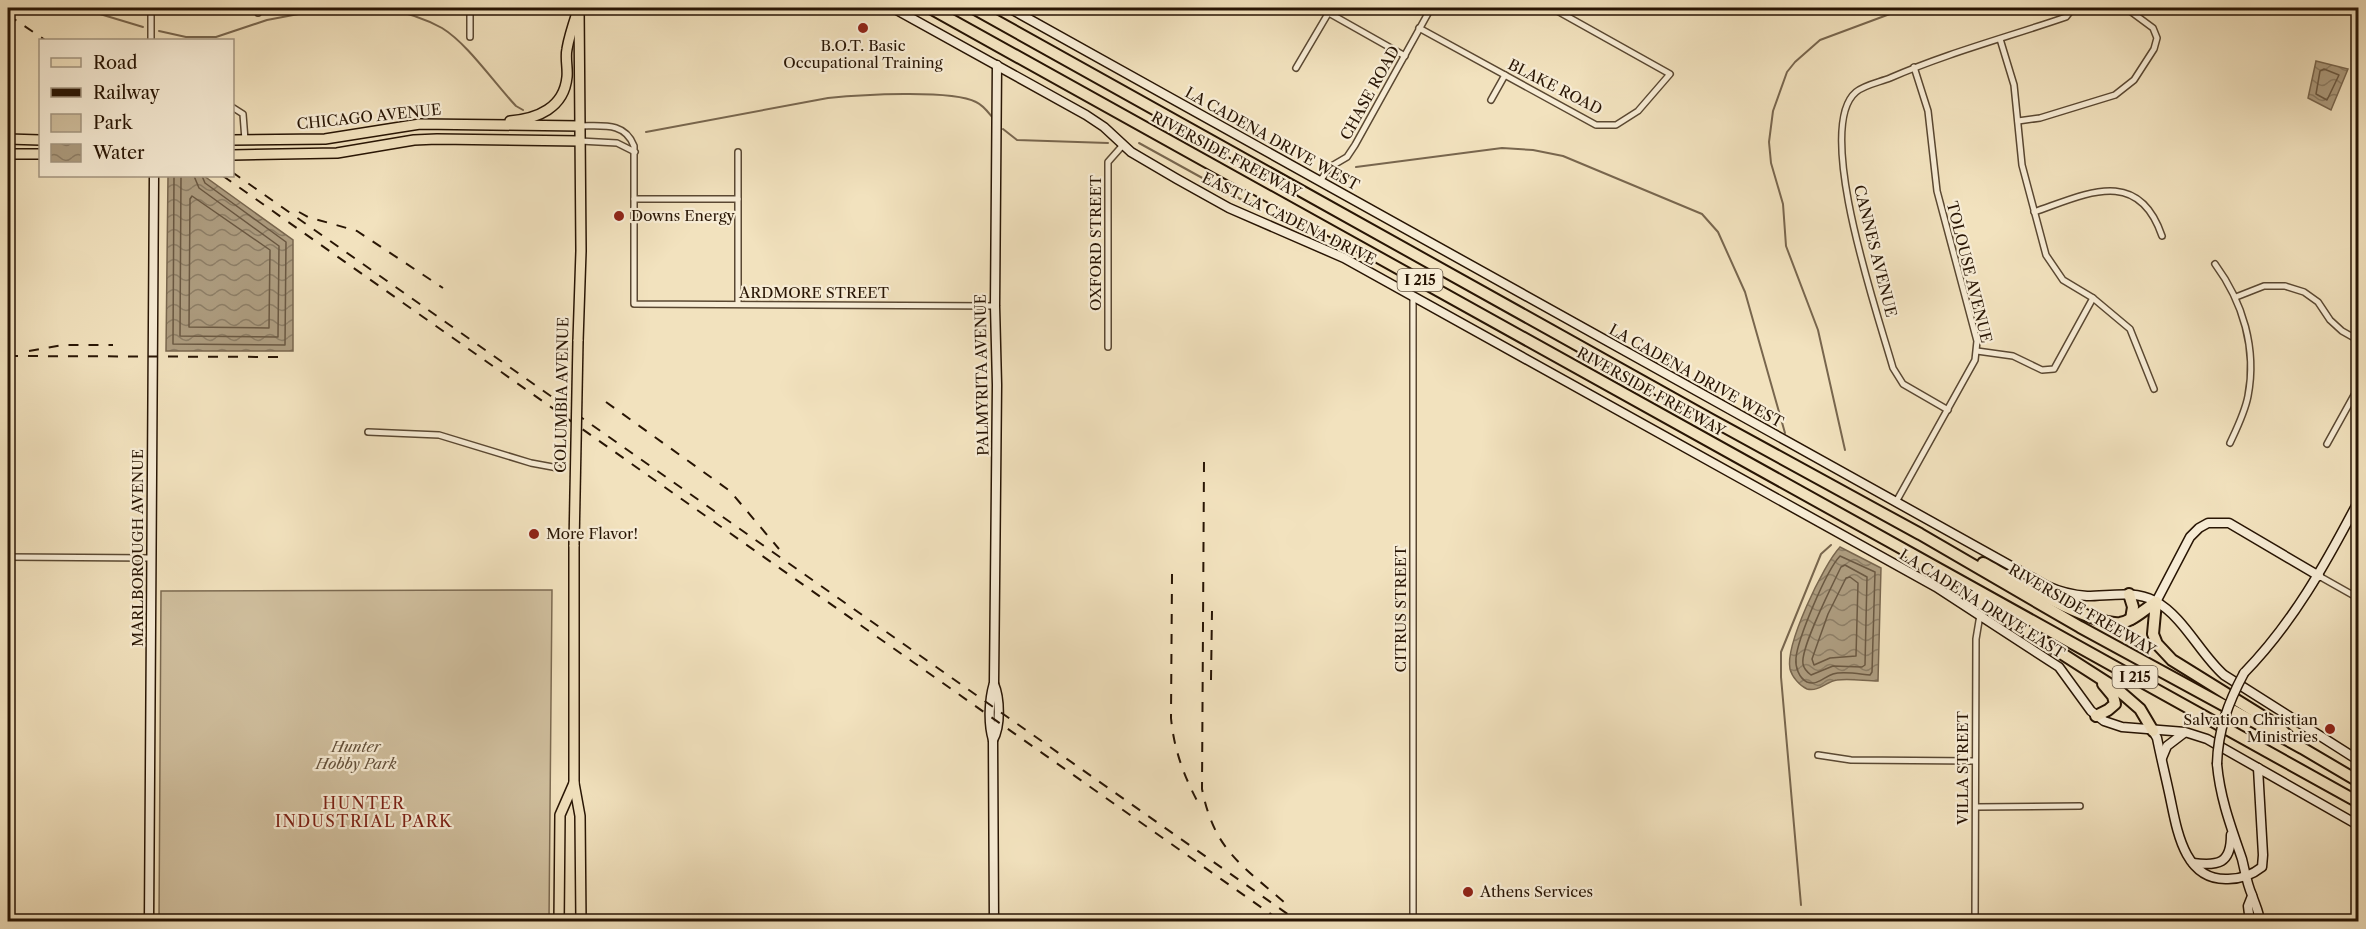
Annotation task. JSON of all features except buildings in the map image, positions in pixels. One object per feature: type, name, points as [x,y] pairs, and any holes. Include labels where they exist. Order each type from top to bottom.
[{"type":"highway","name":"RIVERSIDE FREEWAY","points":[[930,8],[2358,802]]},
{"type":"highway","name":"RIVERSIDE FREEWAY","points":[[974,8],[1142,104],[1920,534],[2080,627],[2358,781]]},
{"type":"highway","points":[[1920,534],[1956,548],[2045,596],[2093,618],[2116,623],[2131,619],[2156,602]]},
{"type":"highway","points":[[1911,552],[1931,573],[1986,605],[2117,689],[2140,709],[2152,731]]},
{"type":"highway","points":[[2128,594],[2133,607],[2131,619]]},
{"type":"highway","points":[[2156,602],[2154,634],[2157,644],[2172,660],[2276,724],[2302,748]]},
{"type":"highway","points":[[2092,674],[2108,689],[2115,700],[2112,708],[2096,716]]},
{"type":"main road","points":[[478,125],[536,117],[556,103],[562,94],[567,78],[567,51],[579,8]]},
{"type":"main road","name":"COLUMBIA AVENUE","points":[[579,8],[581,251],[574,545],[574,783],[580,816],[581,921]]},
{"type":"main road","name":"EAST LA CADENA DRIVE","points":[[893,8],[1086,115],[1104,127],[1140,158],[1229,208],[1344,258],[1868,549]]},
{"type":"main road","name":"LA CADENA DRIVE WEST","points":[[1009,8],[2059,591],[2089,596],[2128,594],[2156,602],[2182,626],[2211,664],[2224,675],[2358,760]]},
{"type":"main road","name":"PALMYRITA AVENUE","points":[[994,921],[991,705],[994,683],[997,66]]},
{"type":"main road","name":"CHICAGO AVENUE","points":[[234,140],[325,139],[420,124],[580,126]]},
{"type":"main road","name":"CHICAGO AVENUE","points":[[234,155],[338,153],[414,140],[437,139],[580,141]]},
{"type":"main road","points":[[8,140],[39,140]]},
{"type":"main road","points":[[245,140],[246,155]]},
{"type":"main road","points":[[8,154],[39,154]]},
{"type":"main road","name":"MARLBOROUGH AVENUE","points":[[149,921],[154,177]]},
{"type":"main road","points":[[2260,921],[2258,905],[2252,896],[2219,788],[2217,764],[2224,714],[2244,673],[2289,621],[2319,576],[2358,502]]},
{"type":"main road","points":[[2156,602],[2190,537],[2208,523],[2229,523],[2319,576]]},
{"type":"main road","name":"LA CADENA DRIVE EAST","points":[[1868,549],[1980,615],[2059,667],[2096,716]]},
{"type":"main road","points":[[2096,716],[2122,727],[2185,732],[2207,739],[2358,825]]},
{"type":"main road","points":[[2152,731],[2157,738],[2180,841],[2193,863],[2206,875],[2218,879],[2247,876],[2259,869],[2264,862],[2258,768]]},
{"type":"main road","points":[[2162,759],[2172,740],[2185,732]]},
{"type":"main road","name":"COLUMBIA AVENUE","points":[[559,921],[560,815],[574,783]]},
{"type":"main road","points":[[2193,863],[2210,865],[2222,862],[2230,851],[2231,829]]},
{"type":"main road","points":[[2250,921],[2248,906],[2252,896]]},
{"type":"street","points":[[151,8],[151,39]]},
{"type":"street","points":[[470,8],[470,37]]},
{"type":"street","points":[[1320,8],[1405,56]]},
{"type":"street","name":"CHASE ROAD","points":[[1320,182],[1330,167],[1347,157],[1355,145],[1431,8]]},
{"type":"street","name":"BLAKE ROAD","points":[[1419,28],[1596,125],[1616,125],[1638,111],[1670,74],[1552,8]]},
{"type":"street","name":"CANNES AVENUE","points":[[1948,410],[1903,384],[1893,368],[1846,195],[1840,134],[1843,114],[1856,92],[1914,67],[2066,17],[2073,8]]},
{"type":"street","points":[[2018,121],[2040,118],[2115,95],[2134,80],[2154,49],[2157,38],[2153,28],[2127,8]]},
{"type":"street","points":[[1296,68],[1329,12]]},
{"type":"street","points":[[2000,39],[2014,85],[2022,165],[2046,255],[2063,279],[2093,298],[2130,329],[2154,389]]},
{"type":"street","name":"TOLOUSE AVENUE","points":[[1896,502],[1975,360],[1977,351],[1977,341],[1937,191],[1925,98],[1914,67]]},
{"type":"street","points":[[1491,100],[1505,75]]},
{"type":"street","points":[[234,108],[243,114],[245,140]]},
{"type":"street","points":[[580,126],[622,129],[630,136],[635,152],[634,199],[738,199]]},
{"type":"street","points":[[580,141],[617,143],[635,152]]},
{"type":"street","name":"OXFORD STREET","points":[[1108,347],[1108,162],[1123,145]]},
{"type":"street","points":[[738,152],[738,304]]},
{"type":"street","points":[[2034,212],[2092,193],[2116,190],[2133,196],[2141,202],[2155,218],[2162,236]]},
{"type":"street","name":"ARDMORE STREET","points":[[634,199],[634,304],[995,306]]},
{"type":"street","points":[[2215,264],[2236,297],[2244,320],[2249,352],[2250,376],[2245,407],[2230,443]]},
{"type":"street","points":[[2236,297],[2264,286],[2285,286],[2304,292],[2318,302],[2330,320],[2342,331],[2358,340]]},
{"type":"street","name":"CITRUS STREET","points":[[1413,297],[1413,921]]},
{"type":"street","points":[[1977,351],[2013,356],[2042,370],[2054,369],[2093,298]]},
{"type":"street","points":[[2327,444],[2358,388]]},
{"type":"street","points":[[368,432],[439,435],[531,463],[558,468]]},
{"type":"street","points":[[8,557],[152,558]]},
{"type":"street","points":[[2319,576],[2358,598]]},
{"type":"street","name":"VILLA STREET","points":[[1975,921],[1976,639],[1980,615]]},
{"type":"street","points":[[1818,755],[1851,760],[1975,761]]},
{"type":"street","points":[[1976,807],[2080,806]]},
{"type":"green space","name":"Hunter Hobby Park","points":[[552,590],[549,921],[159,921],[161,591]]},
{"type":"water","points":[[2316,61],[2348,69],[2331,110],[2308,98]]},
{"type":"water","points":[[168,177],[205,177],[293,240],[293,351],[166,351]]},
{"type":"water","points":[[1840,547],[1881,568],[1878,681],[1837,680],[1811,690],[1797,681],[1790,669],[1793,642],[1815,587]]},
{"type":"waterway","points":[[80,8],[143,27]]},
{"type":"waterway","points":[[159,31],[186,37],[216,37],[267,20],[330,8]]},
{"type":"waterway","points":[[384,8],[421,18],[452,35],[516,106],[523,110]]},
{"type":"waterway","points":[[1845,450],[1818,330],[1786,246],[1783,204],[1771,163],[1769,142],[1773,111],[1787,72],[1820,40],[1906,8]]},
{"type":"waterway","points":[[646,132],[828,98],[881,95],[926,94],[964,98],[981,105],[993,118]]},
{"type":"waterway","points":[[1003,129],[1017,140],[1108,143]]},
{"type":"waterway","points":[[1139,143],[1244,201],[1260,202]]},
{"type":"waterway","points":[[1356,167],[1502,148],[1533,150],[1563,156],[1702,214],[1718,232],[1745,292],[1785,433]]},
{"type":"waterway","points":[[1801,905],[1781,677],[1781,652],[1821,554],[1831,545]]},
{"type":"railway","points":[[8,15],[44,39]]},
{"type":"railway","points":[[234,173],[1299,922]]},
{"type":"railway","points":[[224,177],[1282,922]]},
{"type":"railway","points":[[299,212],[308,217],[357,231],[443,288]]},
{"type":"railway","points":[[29,351],[63,345],[113,345]]},
{"type":"railway","points":[[8,356],[286,357]]},
{"type":"railway","points":[[606,402],[730,491],[779,549]]},
{"type":"railway","points":[[1204,462],[1202,789],[1214,827],[1231,854],[1284,902]]},
{"type":"railway","points":[[1172,574],[1172,730],[1181,764],[1201,808]]},
{"type":"railway","points":[[1211,680],[1212,611]]},
{"type":"place","name":"B.O.T. Basic Occupational Training","points":[[863,28]]},
{"type":"place","name":"Downs Energy","points":[[619,216]]},
{"type":"place","name":"More Flavor!","points":[[534,534]]},
{"type":"place","name":"Salvation Christian Ministries","points":[[2330,729]]},
{"type":"place","name":"Athens Services","points":[[1468,892]]},
{"type":"district","name":"HUNTER INDUSTRIAL PARK","points":[[364,812]]}]
